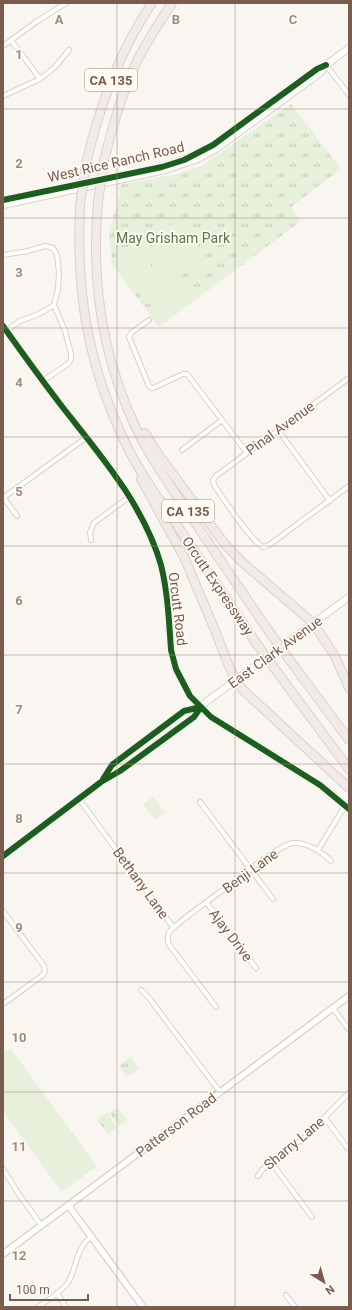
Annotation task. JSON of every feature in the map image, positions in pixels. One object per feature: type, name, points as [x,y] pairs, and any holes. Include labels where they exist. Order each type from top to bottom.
[{"type":"highway","name":"Orcutt Expressway","points":[[152,3],[122,54],[111,80],[92,136],[80,205],[78,247],[79,269],[86,325],[101,385],[124,442],[145,478],[254,640],[349,769]]},
{"type":"highway","name":"Orcutt Expressway","points":[[172,3],[155,29],[137,62],[116,117],[104,161],[98,202],[95,251],[96,278],[108,352],[119,386],[136,428],[150,454],[268,630],[349,740]]},
{"type":"highway","points":[[119,386],[158,454],[224,543],[242,562],[313,624],[335,656],[349,688]]},
{"type":"highway","points":[[124,442],[142,481],[184,557],[230,669],[236,680],[242,689],[349,788]]},
{"type":"main road","name":"West Rice Ranch Road","points":[[3,200],[162,167],[184,160],[214,145],[317,69],[326,65],[349,48]]},
{"type":"main road","name":"West Rice Ranch Road","points":[[3,205],[165,170],[198,159],[216,149],[320,73],[326,65]]},
{"type":"main road","name":"East Clark Avenue","points":[[3,856],[101,782],[120,771],[194,717],[201,707],[349,597]]},
{"type":"main road","name":"East Clark Avenue","points":[[101,782],[112,765],[184,711],[201,707]]},
{"type":"street","points":[[3,46],[64,3]]},
{"type":"street","points":[[11,40],[40,79]]},
{"type":"street","points":[[3,96],[40,79],[55,67],[69,50]]},
{"type":"street","points":[[326,65],[349,95]]},
{"type":"street","points":[[3,255],[28,251],[45,246],[53,248],[57,255],[59,273],[58,289],[54,305],[64,331],[71,354],[71,359],[69,363],[44,381]]},
{"type":"street","points":[[4,330],[20,320],[40,314],[54,305]]},
{"type":"street","points":[[149,320],[131,333],[129,337],[150,388],[183,374],[187,374],[247,453]]},
{"type":"street","name":"Orcutt Road","points":[[4,330],[87,437],[129,497],[146,526],[161,566],[166,595],[173,660],[190,696],[211,717],[320,785],[348,807]]},
{"type":"street","name":"Pinal Avenue","points":[[330,501],[269,545],[263,546],[258,544],[248,532],[214,485],[213,480],[216,476],[348,379]]},
{"type":"street","points":[[182,450],[222,420]]},
{"type":"street","points":[[278,430],[330,501],[349,486]]},
{"type":"street","points":[[17,516],[3,498],[87,437]]},
{"type":"street","points":[[91,540],[90,532],[94,523],[129,497]]},
{"type":"street","name":"Bethany Lane","points":[[79,799],[173,927],[167,936],[168,941],[216,1007]]},
{"type":"street","points":[[200,802],[273,899]]},
{"type":"street","points":[[318,850],[341,812],[348,807]]},
{"type":"street","name":"Benji Lane","points":[[173,927],[286,845],[296,843],[318,850],[331,861]]},
{"type":"street","name":"Ajay Drive","points":[[206,902],[256,968]]},
{"type":"street","points":[[3,912],[44,966],[45,971],[43,975],[3,1004]]},
{"type":"street","points":[[141,990],[220,1092]]},
{"type":"street","name":"Patterson Road","points":[[3,1254],[349,996]]},
{"type":"street","points":[[333,1008],[349,1030]]},
{"type":"street","name":"Sharry Lane","points":[[258,1176],[262,1170],[305,1138],[349,1094]]},
{"type":"street","points":[[325,1118],[349,1150]]},
{"type":"street","points":[[272,1162],[312,1217]]},
{"type":"street","points":[[4,1170],[18,1193],[41,1225]]},
{"type":"street","points":[[68,1205],[143,1307]]},
{"type":"street","points":[[38,1307],[57,1293],[68,1282],[74,1269],[78,1252],[84,1242],[91,1237]]},
{"type":"street","points":[[57,1293],[66,1307]]},
{"type":"street","points":[[286,1295],[295,1307]]},
{"type":"green space","name":"May Grisham Park","points":[[291,104],[341,169],[291,207],[301,221],[159,327],[112,264],[109,231],[120,194],[118,185],[178,174],[201,166]]},
{"type":"green space","points":[[175,222],[184,223],[209,262],[189,271],[168,271],[160,269],[150,263],[153,270],[149,277],[131,288],[113,264]]},
{"type":"green space","points":[[163,271],[177,274],[197,296],[165,320],[160,319],[137,286]]},
{"type":"green space","points":[[153,797],[165,812],[155,820],[143,804]]},
{"type":"green space","points":[[10,1048],[97,1166],[62,1192],[3,1112],[3,1053]]},
{"type":"green space","points":[[131,1057],[139,1069],[127,1077],[119,1066]]},
{"type":"green space","points":[[117,1107],[127,1120],[119,1126],[109,1113]]},
{"type":"green space","points":[[107,1112],[117,1127],[108,1134],[97,1120]]},
{"type":"cycle path","points":[[3,200],[162,167],[184,160],[213,145],[317,69],[326,65]]},
{"type":"cycle path","points":[[3,326],[48,389],[107,464],[133,502],[144,522],[154,543],[161,565],[168,608],[171,650],[176,669],[190,696],[211,717],[320,785],[349,809]]},
{"type":"cycle path","points":[[103,779],[112,765],[184,711],[201,707]]},
{"type":"cycle path","points":[[3,856],[101,782],[120,771],[194,717],[201,707]]}]
